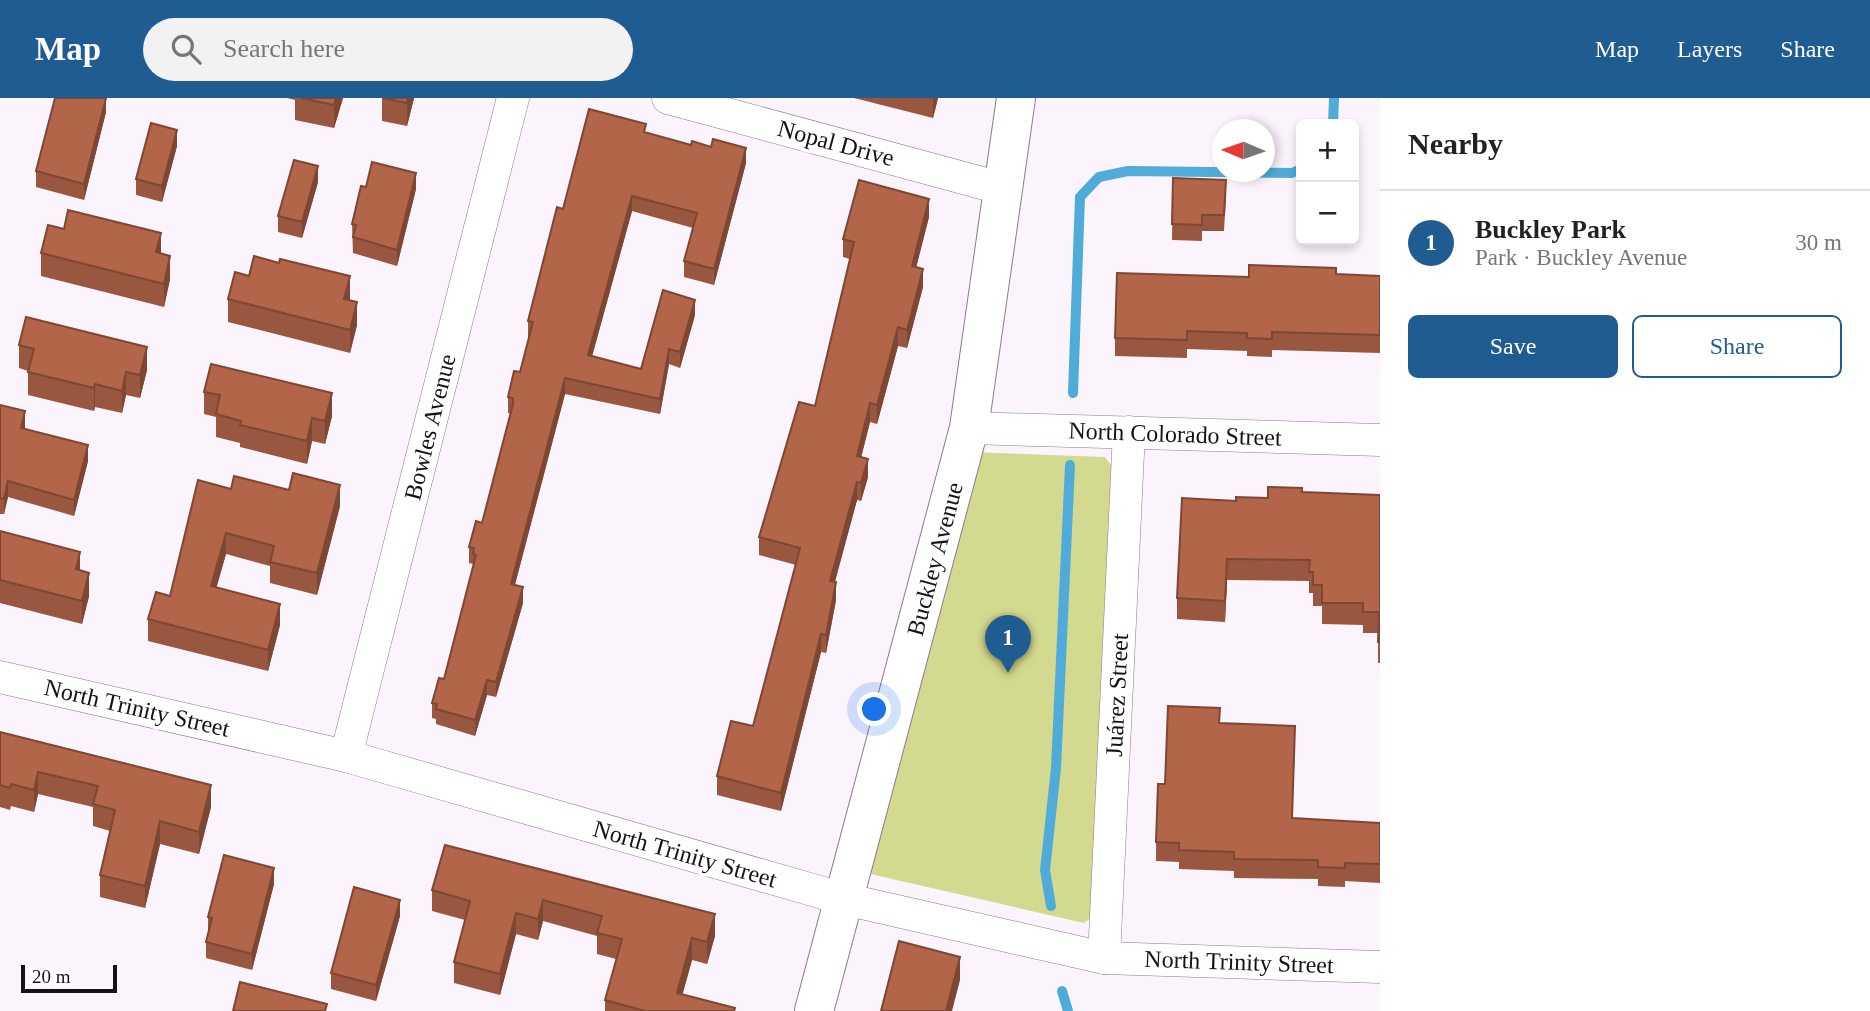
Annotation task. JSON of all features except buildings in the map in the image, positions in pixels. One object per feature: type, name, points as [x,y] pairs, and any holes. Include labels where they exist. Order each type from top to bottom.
[{"type":"street","name":"Bowles Avenue","points":[[346,756],[513,98]]},
{"type":"street","name":"Nopal Drive","points":[[668,98],[1004,189]]},
{"type":"street","name":"Buckley Avenue","points":[[814,1011],[970,428],[1016,98]]},
{"type":"street","name":"North Colorado Street","points":[[970,428],[1380,440]]},
{"type":"street","name":"Juárez Street","points":[[1104,958],[1129,432]]},
{"type":"street","name":"North Trinity Street","points":[[0,677],[346,756],[844,900],[1104,958],[1380,967]]},
{"type":"green space","points":[[971,452],[1105,457],[1114,469],[1091,918],[1084,923],[866,873]]},
{"type":"waterway","points":[[1333,119],[1334,98]]},
{"type":"waterway","points":[[1073,393],[1080,197],[1099,177],[1128,171],[1296,171]]},
{"type":"waterway","points":[[1051,906],[1045,870],[1056,768],[1070,465]]},
{"type":"waterway","points":[[1062,991],[1068,1011]]},
{"type":"place","name":"Buckley Park","points":[[1008,673]]}]
